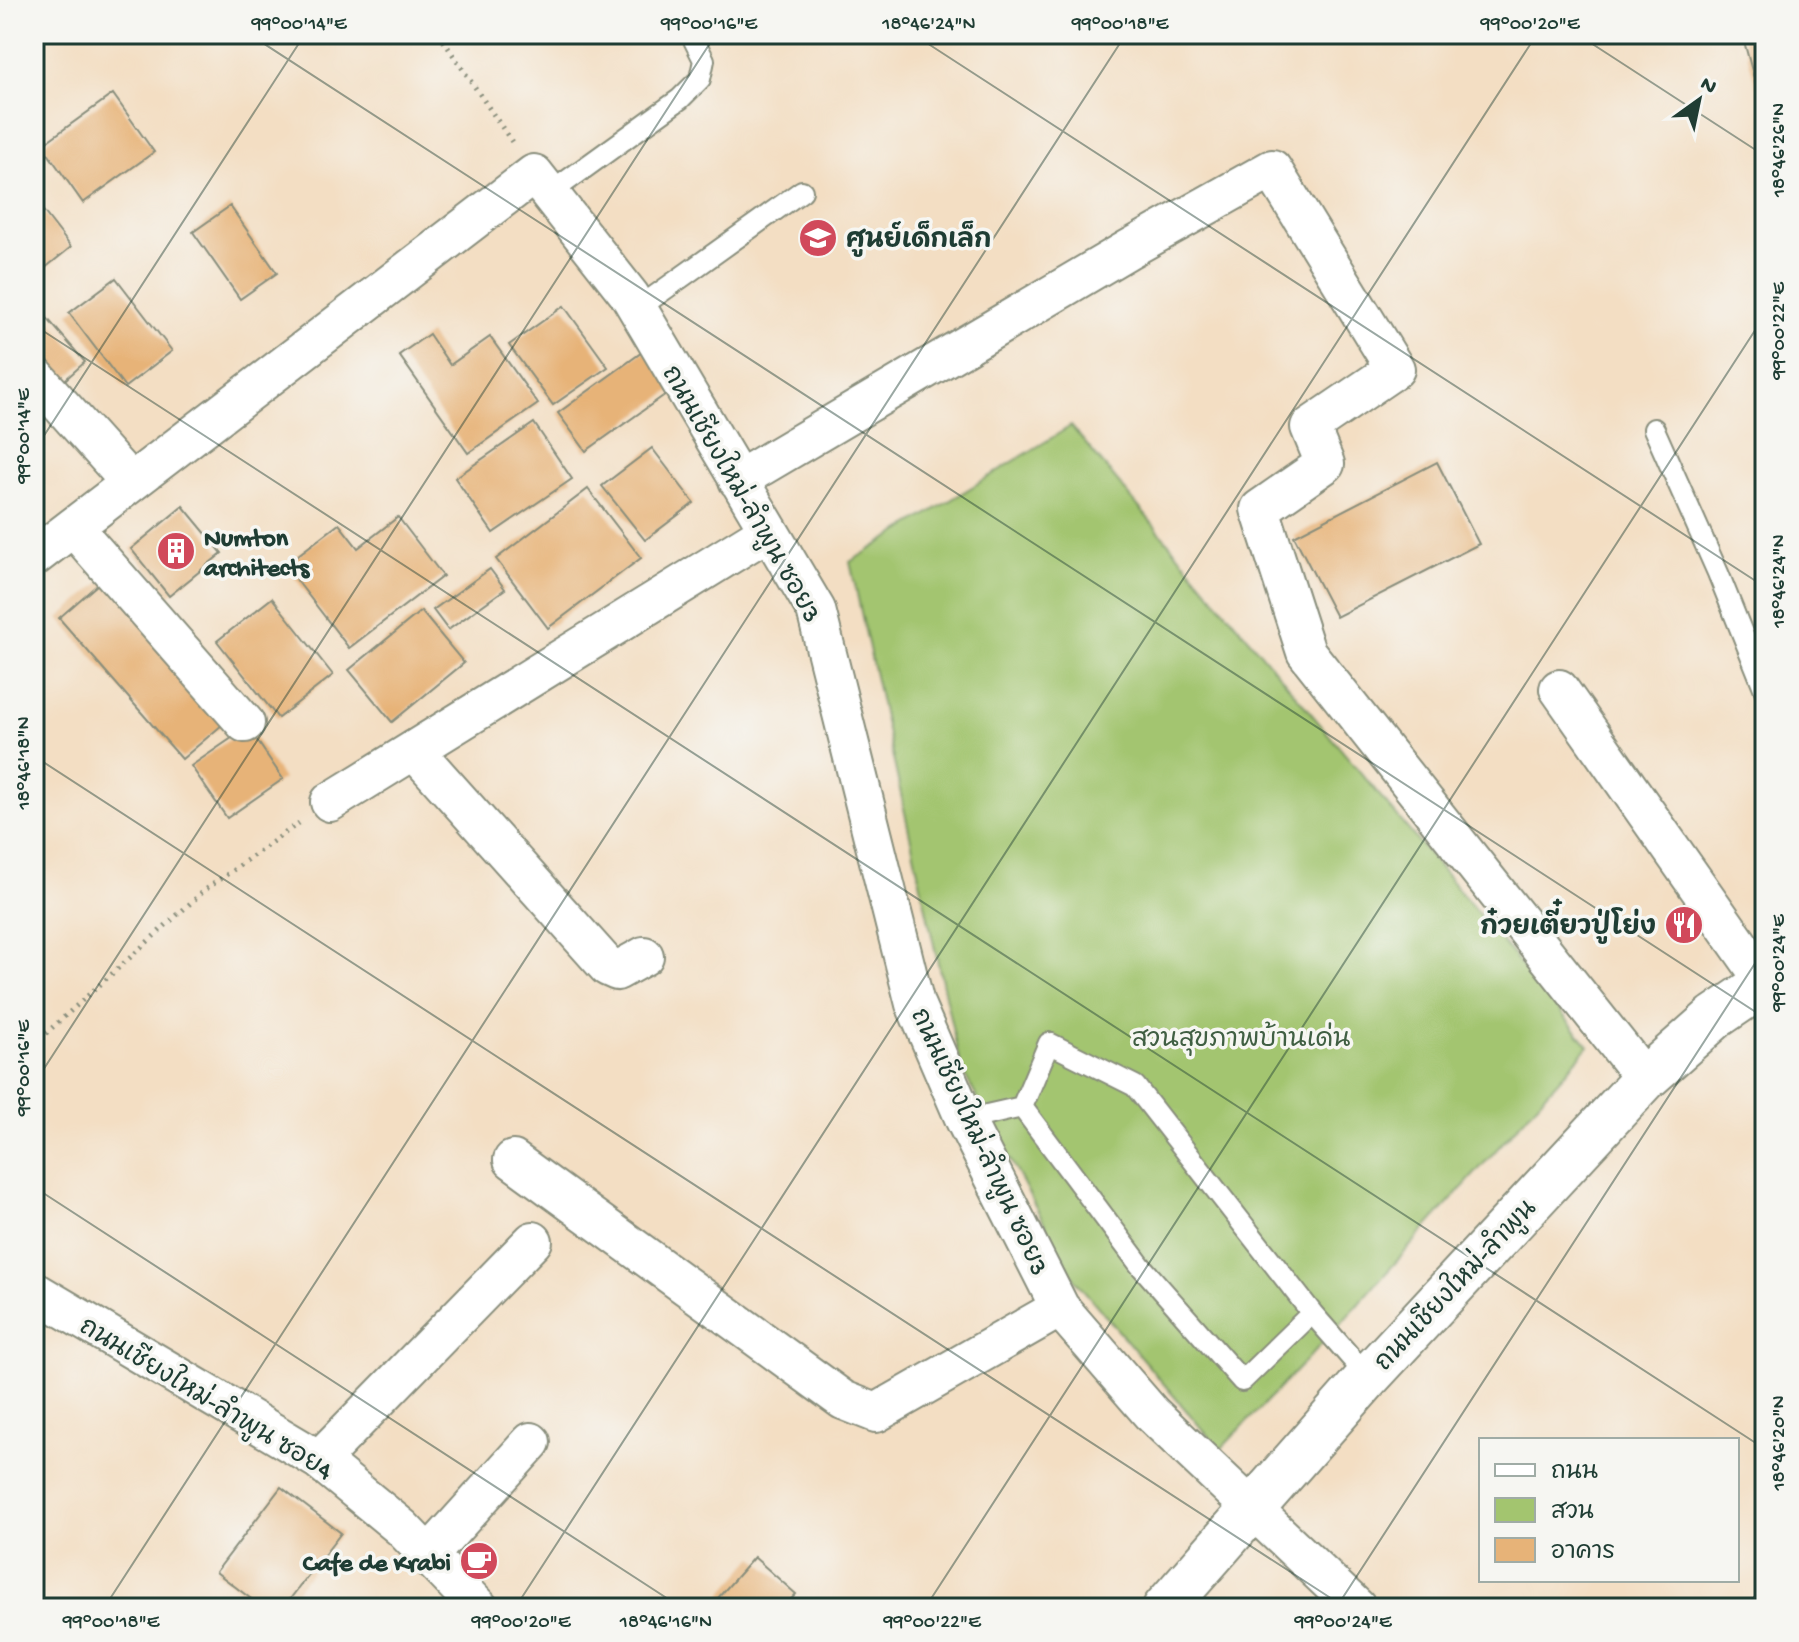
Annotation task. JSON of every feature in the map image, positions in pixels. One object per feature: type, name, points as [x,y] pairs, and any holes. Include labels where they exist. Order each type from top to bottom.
[{"type":"main road","name":"ถนนเชียงใหม่-ลำพูน","points":[[1165,1608],[1368,1377],[1645,1079],[1715,1017],[1765,982]]},
{"type":"street","points":[[738,480],[1129,249],[1272,169],[1395,369],[1310,427],[1325,464],[1260,509],[1306,652],[1645,1079]]},
{"type":"street","name":"ถนนเชียงใหม่-ลำพูน ซอย3","points":[[542,183],[630,296],[816,610],[915,1004],[965,1120],[1060,1308],[1151,1413],[1357,1608]]},
{"type":"street","points":[[34,557],[130,482],[542,183]]},
{"type":"street","points":[[34,375],[130,482]]},
{"type":"street","points":[[73,527],[245,723]]},
{"type":"street","points":[[330,802],[768,531]]},
{"type":"street","points":[[1559,689],[1765,982]]},
{"type":"street","points":[[414,750],[608,967],[617,971],[644,956]]},
{"type":"street","points":[[513,1160],[843,1400],[876,1413],[1060,1308]]},
{"type":"street","points":[[319,1460],[533,1241]]},
{"type":"street","name":"ถนนเชียงใหม่-ลำพูน ซอย4","points":[[34,1291],[319,1460],[402,1528],[479,1608]]},
{"type":"street","points":[[429,1555],[531,1442]]},
{"type":"lane","points":[[542,183],[680,99],[700,79],[704,60],[693,38]]},
{"type":"lane","points":[[637,309],[802,191]]},
{"type":"lane","points":[[1654,429],[1718,573],[1765,690]]},
{"type":"lane","points":[[1022,1107],[1049,1043],[1135,1086],[1312,1313],[1368,1377]]},
{"type":"lane","points":[[965,1120],[1022,1107]]},
{"type":"lane","points":[[1022,1107],[1140,1265],[1242,1381],[1312,1313]]},
{"type":"path","points":[[439,34],[542,183]]},
{"type":"path","points":[[34,1044],[205,890],[330,802]]},
{"type":"green space","name":"สวนสุขภาพบ้านเด่น","points":[[1071,426],[1589,1046],[1337,1328],[1220,1450],[1075,1280],[961,1068],[850,562]]},
{"type":"building","points":[[1742,34],[1765,34],[1765,115],[1764,115]]},
{"type":"building","points":[[113,94],[154,152],[83,203],[42,145]]},
{"type":"building","points":[[34,199],[71,247],[34,277]]},
{"type":"building","points":[[230,206],[277,273],[240,299],[193,232]]},
{"type":"building","points":[[116,278],[172,351],[125,387],[69,313]]},
{"type":"building","points":[[34,303],[85,362],[57,387],[34,360]]},
{"type":"building","points":[[564,306],[608,367],[553,405],[509,345]]},
{"type":"building","points":[[429,334],[450,365],[490,337],[538,404],[468,453],[399,355]]},
{"type":"building","points":[[645,350],[673,389],[586,451],[558,413]]},
{"type":"building","points":[[534,423],[572,479],[493,533],[455,478]]},
{"type":"building","points":[[652,448],[694,503],[645,540],[602,486]]},
{"type":"building","points":[[1437,462],[1479,544],[1336,617],[1294,536]]},
{"type":"building","points":[[588,489],[641,558],[548,628],[496,559]]},
{"type":"building","name":"Numton architects","points":[[183,506],[222,553],[169,596],[131,549]]},
{"type":"building","points":[[398,517],[443,576],[349,648],[285,565],[339,524],[358,548]]},
{"type":"building","points":[[490,569],[505,589],[448,630],[433,610]]},
{"type":"building","points":[[105,578],[229,719],[182,759],[59,618]]},
{"type":"building","points":[[272,598],[333,675],[278,718],[217,641]]},
{"type":"building","points":[[421,611],[464,663],[392,722],[349,670]]},
{"type":"building","points":[[248,727],[283,779],[227,818],[191,766]]},
{"type":"building","points":[[281,1487],[341,1533],[283,1608],[263,1608],[216,1572]]},
{"type":"building","points":[[754,1557],[796,1594],[783,1608],[730,1608],[718,1598]]},
{"type":"place","name":"ศูนย์เด็กเล็ก","points":[[818,238]]},
{"type":"place","name":"Numton architects","points":[[176,551]]},
{"type":"place","name":"ก๋วยเตี๋ยวปู่โย่ง","points":[[1684,925]]},
{"type":"place","name":"Cafe de Krabi","points":[[479,1561]]}]
